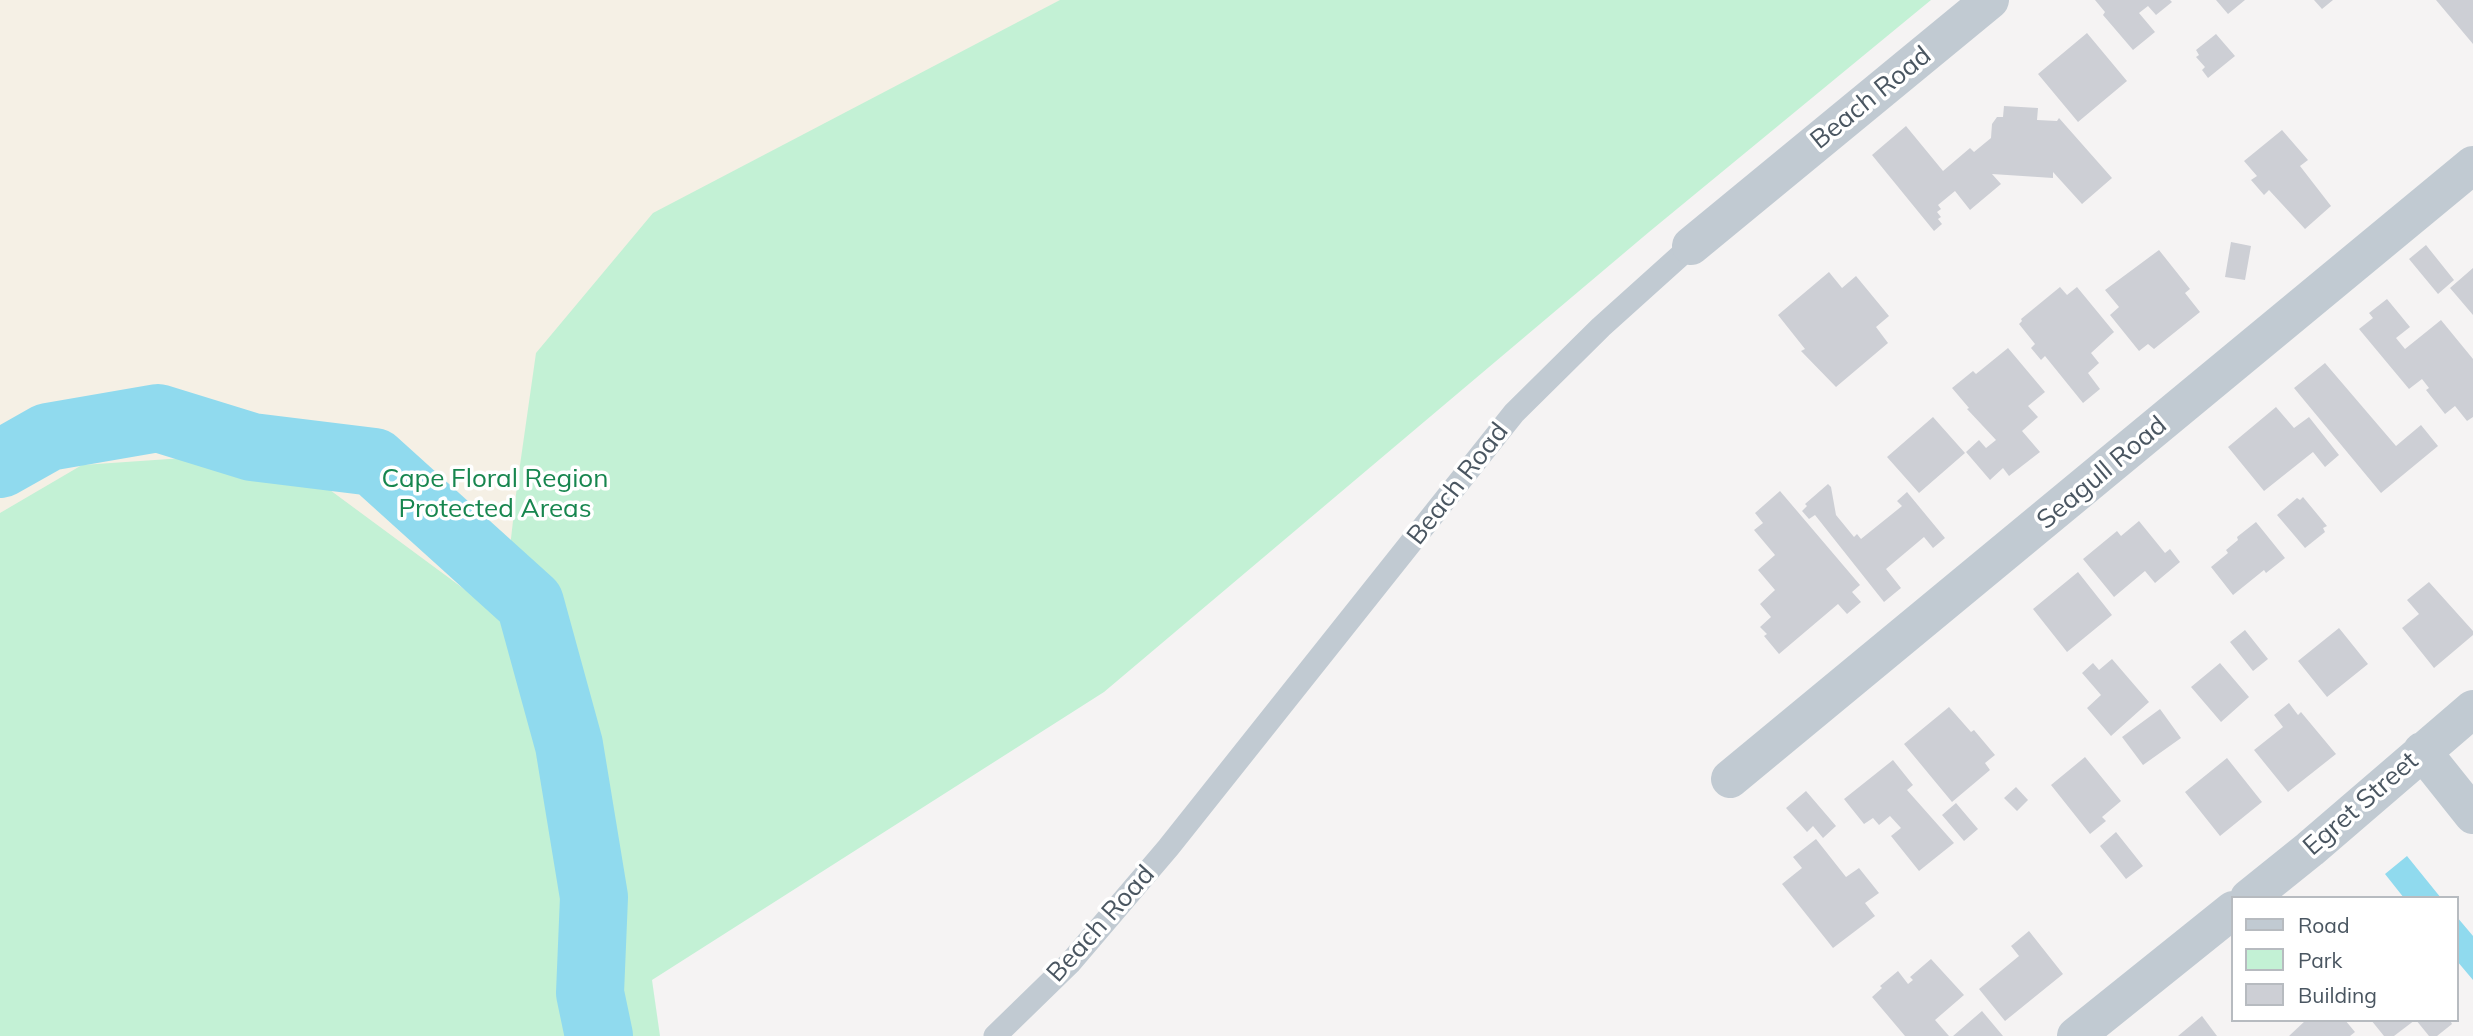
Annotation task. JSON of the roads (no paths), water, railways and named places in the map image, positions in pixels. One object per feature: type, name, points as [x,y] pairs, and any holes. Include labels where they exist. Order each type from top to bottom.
[{"type":"street","name":"Beach Road","points":[[1691,246],[1990,0]]},
{"type":"street","name":"Seagull Road","points":[[1730,779],[2473,165]]},
{"type":"street","name":"Egret Street","points":[[2251,896],[2473,709]]},
{"type":"street","points":[[2422,751],[2473,815]]},
{"type":"street","points":[[2076,1036],[2232,911]]},
{"type":"lane","name":"Beach Road","points":[[995,1036],[1070,963],[1168,848],[1514,413],[1601,327],[1691,246]]},
{"type":"water","points":[[2407,856],[2439,896],[2402,896],[2385,874]]},
{"type":"water","points":[[2459,919],[2473,936],[2473,980],[2459,963]]},
{"type":"waterway","points":[[0,464],[48,437],[158,418],[252,447],[374,462],[530,603],[569,745],[594,897],[590,993],[599,1036]]},
{"type":"park label","name":"Cape Floral Region Protected Areas","points":[[495,494]]}]
